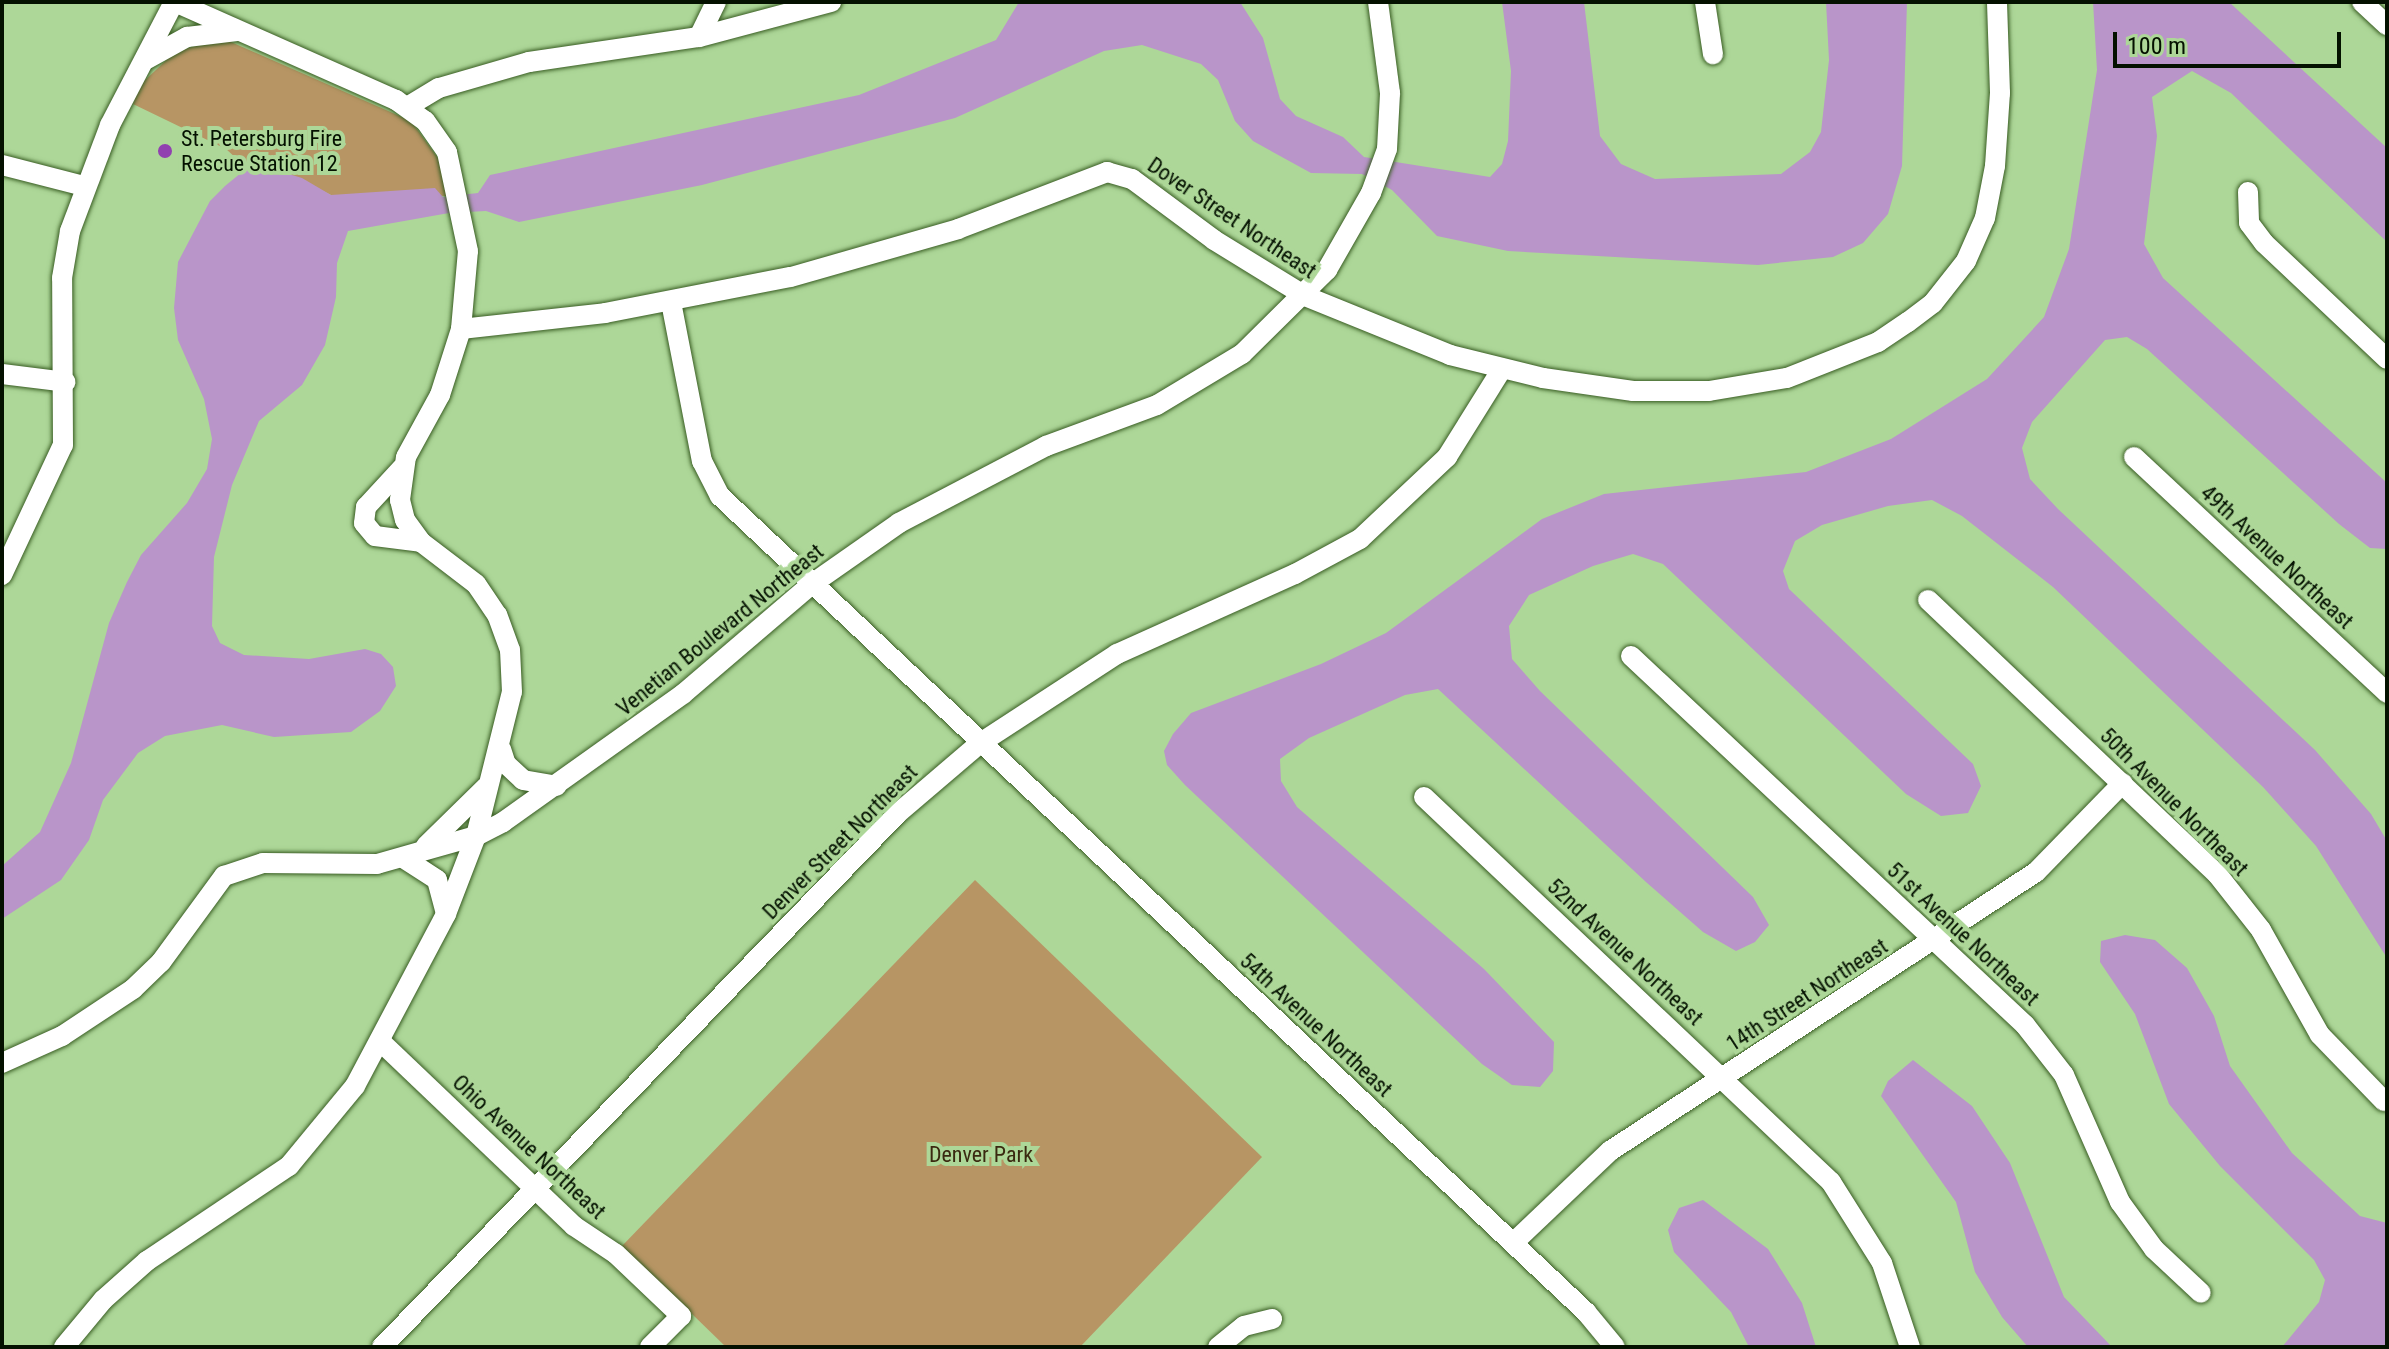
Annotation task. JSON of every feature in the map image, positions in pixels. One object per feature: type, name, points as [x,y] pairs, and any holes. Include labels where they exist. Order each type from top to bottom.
[{"type":"street","points":[[2,575],[63,445],[66,382],[62,278],[84,186],[175,2],[407,107],[447,152],[465,224],[467,282],[461,329],[440,395],[402,468],[371,499],[364,523],[381,538],[421,542]]},
{"type":"street","points":[[217,2],[242,31]]},
{"type":"street","points":[[699,37],[716,2]]},
{"type":"street","points":[[407,107],[439,88],[529,62],[699,37],[831,2]]},
{"type":"street","name":"Venetian Boulevard Northeast","points":[[2,1063],[62,1036],[133,989],[161,962],[206,894],[234,870],[263,863],[351,866],[405,859],[476,836],[556,786],[683,694],[812,584],[899,523],[985,475],[1190,389],[1242,354],[1305,296],[1340,248],[1371,193],[1387,149],[1387,48],[1378,2]]},
{"type":"street","points":[[1705,2],[1713,54]]},
{"type":"street","name":"Dover Street Northeast","points":[[461,329],[671,302],[871,255],[1107,172],[1132,179],[1214,240],[1305,296],[1411,343],[1502,369],[1633,391],[1709,391],[1819,367],[1908,322],[1951,283],[1985,218],[2000,93],[1997,2]]},
{"type":"street","points":[[2362,2],[2387,25]]},
{"type":"street","points":[[144,61],[187,37],[242,31]]},
{"type":"street","points":[[2,165],[84,186]]},
{"type":"street","points":[[2248,192],[2249,223],[2264,243],[2387,359]]},
{"type":"street","name":"54th Avenue Northeast","points":[[671,302],[705,474],[734,510],[979,744],[1513,1243],[1615,1347]]},
{"type":"street","name":"Denver Street Northeast","points":[[382,1347],[897,814],[979,744],[1117,654],[1295,574],[1360,539],[1447,457],[1502,369]]},
{"type":"street","points":[[2,374],[66,382]]},
{"type":"street","name":"49th Avenue Northeast","points":[[2134,457],[2387,693]]},
{"type":"street","points":[[64,1347],[103,1300],[147,1261],[289,1166],[334,1117],[382,1043],[446,914],[476,836],[501,749],[512,692],[505,635],[476,584],[421,542],[402,511],[402,468]]},
{"type":"street","name":"50th Avenue Northeast","points":[[1928,600],[2123,783],[2241,902],[2320,1035],[2384,1101]]},
{"type":"street","name":"51st Avenue Northeast","points":[[1631,656],[1935,940],[2050,1053],[2076,1098],[2120,1202],[2154,1249],[2201,1293]]},
{"type":"street","points":[[501,749],[506,764],[523,780],[556,786]]},
{"type":"street","points":[[446,914],[437,880],[405,859],[446,831],[492,779]]},
{"type":"street","name":"14th Street Northeast","points":[[1513,1243],[1591,1166],[2036,872],[2123,783]]},
{"type":"street","name":"52nd Avenue Northeast","points":[[1424,797],[1804,1152],[1852,1209],[1882,1263],[1910,1347]]},
{"type":"street","name":"Ohio Avenue Northeast","points":[[382,1043],[574,1226],[616,1254],[681,1316],[650,1347]]},
{"type":"street","points":[[1218,1347],[1244,1326],[1272,1319]]},
{"type":"green space","points":[[222,38],[411,121],[440,161],[451,196],[331,195],[284,172],[247,168],[226,149],[133,104],[141,84],[175,52]]},
{"type":"green space","name":"Denver Park","points":[[975,880],[1262,1157],[1080,1347],[726,1347],[622,1246]]},
{"type":"shaded area","points":[[1019,2],[1240,2],[1263,38],[1280,99],[1296,116],[1343,137],[1364,157],[1490,177],[1502,164],[1508,141],[1511,71],[1502,2],[1584,2],[1600,136],[1621,164],[1655,179],[1781,174],[1810,152],[1821,132],[1829,60],[1826,2],[1907,2],[1902,166],[1888,214],[1863,243],[1833,257],[1758,265],[1508,251],[1437,236],[1392,190],[1362,174],[1311,173],[1253,141],[1235,121],[1218,80],[1201,64],[1142,45],[1104,51],[955,118],[702,185],[519,222],[486,211],[449,213],[348,231],[337,263],[336,297],[325,345],[302,385],[259,421],[232,485],[214,557],[212,626],[220,643],[244,655],[309,659],[365,649],[381,654],[393,667],[396,686],[380,711],[351,732],[274,737],[222,725],[165,736],[138,753],[103,800],[89,840],[61,880],[2,919],[2,866],[40,832],[71,763],[109,623],[127,582],[141,555],[187,503],[207,469],[212,439],[204,399],[178,340],[174,308],[178,262],[210,201],[225,186],[247,168],[262,166],[302,178],[331,195],[435,188],[443,197],[478,193],[490,175],[859,95],[996,40]]},
{"type":"shaded area","points":[[2093,2],[2229,2],[2387,148],[2387,242],[2231,93],[2192,71],[2152,97],[2157,136],[2144,244],[2163,278],[2387,483],[2387,549],[2370,548],[2339,524],[2147,349],[2127,337],[2105,340],[2032,422],[2022,448],[2030,479],[2058,509],[2315,750],[2371,814],[2387,841],[2387,958],[2316,846],[2263,787],[2053,587],[1962,516],[1932,500],[1888,506],[1822,525],[1795,541],[1783,571],[1789,589],[1973,764],[1981,786],[1968,813],[1941,816],[1906,794],[1663,564],[1633,554],[1593,566],[1529,595],[1509,626],[1512,659],[1540,691],[1753,897],[1769,925],[1755,942],[1736,951],[1703,932],[1646,882],[1438,689],[1405,695],[1309,738],[1280,759],[1281,781],[1297,807],[1484,969],[1554,1042],[1553,1071],[1540,1087],[1512,1085],[1482,1064],[1185,785],[1167,765],[1164,751],[1173,734],[1191,713],[1321,664],[1386,633],[1542,519],[1604,494],[1806,472],[1891,439],[1987,379],[2044,317],[2069,249],[2097,70]]},
{"type":"shaded area","points":[[2125,935],[2155,940],[2187,968],[2214,1016],[2230,1066],[2292,1153],[2360,1216],[2387,1223],[2387,1347],[2282,1347],[2319,1302],[2325,1280],[2314,1260],[2220,1166],[2169,1104],[2135,1014],[2100,962],[2101,941]]},
{"type":"shaded area","points":[[1913,1060],[1972,1106],[2010,1163],[2064,1297],[2112,1347],[2028,1347],[2002,1317],[1975,1272],[1956,1202],[1881,1096],[1888,1081]]},
{"type":"shaded area","points":[[1703,1200],[1768,1249],[1802,1303],[1816,1347],[1749,1347],[1731,1312],[1674,1252],[1668,1230],[1679,1208]]},
{"type":"place","name":"St. Petersburg Fire Rescue Station 12","points":[[165,151]]}]
